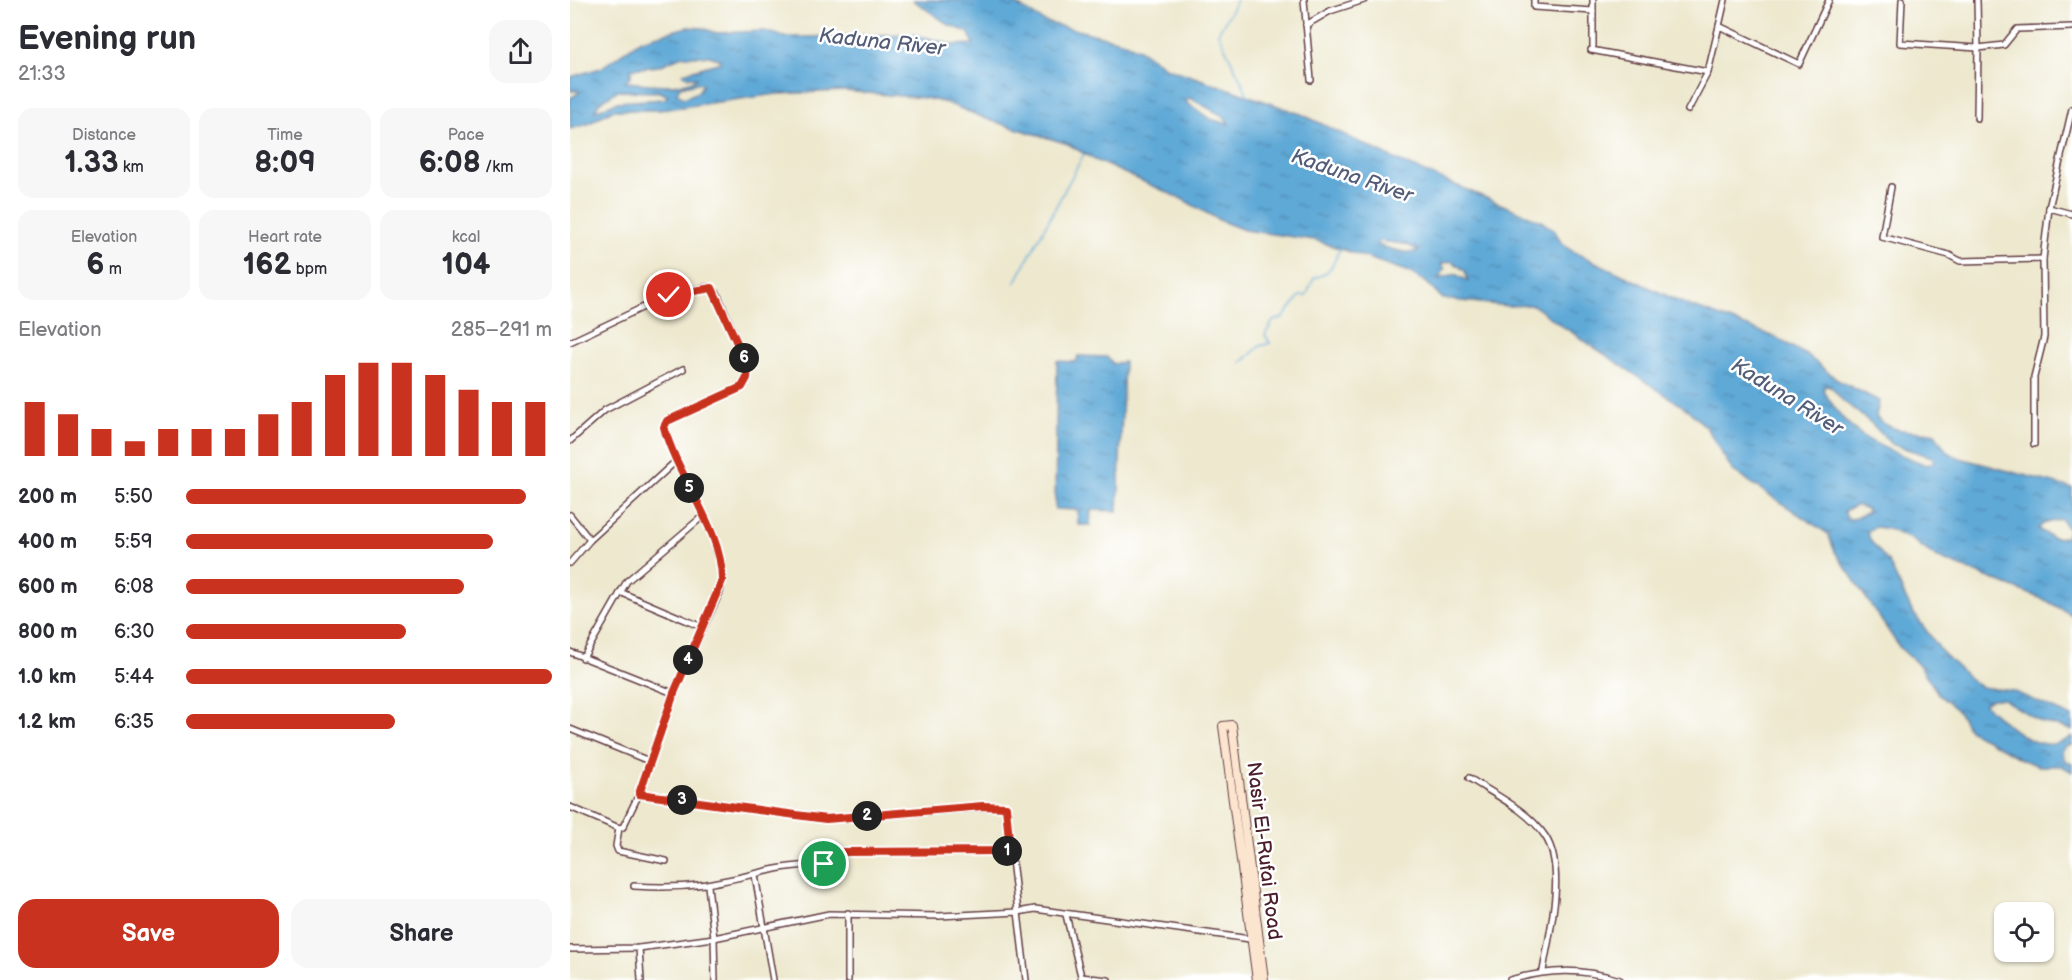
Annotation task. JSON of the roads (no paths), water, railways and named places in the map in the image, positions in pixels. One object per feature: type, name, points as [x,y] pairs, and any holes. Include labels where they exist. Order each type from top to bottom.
[{"type":"main road","points":[[1232,725],[1223,726],[1241,836]]},
{"type":"main road","name":"Nasir El-Rufai Road","points":[[1241,836],[1250,939],[1257,980]]},
{"type":"main road","name":"Nasir El-Rufai Road","points":[[1241,836],[1264,980]]},
{"type":"street","points":[[1304,0],[1311,80]]},
{"type":"street","points":[[1306,25],[1330,10],[1364,0]]},
{"type":"street","points":[[1534,0],[1534,7],[1593,10]]},
{"type":"street","points":[[1593,0],[1592,48],[1708,72]]},
{"type":"street","points":[[1689,110],[1708,72],[1725,0]]},
{"type":"street","points":[[1719,26],[1799,64],[1829,0]]},
{"type":"street","points":[[1902,0],[1900,43],[1978,48],[2004,45],[2017,29],[2072,27]]},
{"type":"street","points":[[1977,0],[1977,118]]},
{"type":"street","points":[[2034,444],[2034,377],[2044,337],[2043,259],[2049,208],[2072,109]]},
{"type":"street","points":[[1891,187],[1882,237],[1949,255],[1960,261],[2043,259]]},
{"type":"street","points":[[2049,208],[2072,214]]},
{"type":"street","points":[[570,342],[669,295],[706,287],[712,288],[717,293],[748,367],[747,378],[742,387],[667,421],[664,427],[676,461],[703,516],[721,561],[720,592],[702,627],[674,693],[639,794],[623,827],[619,828]]},
{"type":"street","points":[[570,441],[605,410],[683,369]]},
{"type":"street","points":[[570,563],[590,540],[676,461]]},
{"type":"street","points":[[570,515],[590,540]]},
{"type":"street","points":[[583,658],[620,592],[637,571],[703,516]]},
{"type":"street","points":[[620,592],[702,627]]},
{"type":"street","points":[[570,652],[674,693]]},
{"type":"street","points":[[570,729],[649,761]]},
{"type":"street","points":[[1468,778],[1527,817],[1545,836],[1553,854],[1556,871],[1554,901],[1543,971]]},
{"type":"street","points":[[639,794],[826,819],[1006,807],[1026,980]]},
{"type":"street","points":[[570,807],[619,828]]},
{"type":"street","points":[[619,828],[616,846],[618,851],[666,861]]},
{"type":"street","points":[[634,886],[683,888],[708,886],[800,865],[824,864],[841,852],[1010,851]]},
{"type":"street","points":[[756,875],[773,980]]},
{"type":"street","points":[[708,886],[714,938],[715,980]]},
{"type":"street","points":[[570,959],[571,949],[639,948],[714,938],[818,915],[848,913],[939,916],[1035,909],[1250,939]]},
{"type":"street","points":[[848,913],[848,980]]},
{"type":"street","points":[[1066,915],[1081,978],[1108,980]]},
{"type":"street","points":[[639,948],[641,980]]},
{"type":"street","points":[[1510,980],[1543,971],[1595,973],[1620,980]]},
{"type":"water","name":"Kaduna River","points":[[913,0],[1009,0],[1045,22],[1121,41],[1139,49],[1165,67],[1301,114],[1403,163],[1541,221],[1555,231],[1562,244],[1572,251],[1680,302],[1775,337],[1808,356],[1839,381],[1879,401],[1876,417],[1890,427],[1935,434],[1947,452],[1960,458],[2072,488],[2072,615],[2045,600],[1936,557],[1911,539],[1888,529],[1876,527],[1867,531],[1870,540],[1889,563],[1912,611],[1942,652],[1971,680],[1981,687],[2013,691],[2072,717],[2072,730],[2041,722],[2003,699],[1992,699],[1985,703],[2005,723],[2026,738],[2049,744],[2072,736],[2072,745],[2065,747],[2062,752],[2065,760],[2072,764],[2072,772],[2062,766],[2039,766],[2023,760],[1969,730],[1958,711],[1939,695],[1920,666],[1900,648],[1835,552],[1828,534],[1732,470],[1706,427],[1688,410],[1533,305],[1508,306],[1443,299],[1426,282],[1409,272],[1315,240],[1244,230],[1095,160],[1068,144],[992,121],[947,103],[925,98],[844,91],[777,94],[659,110],[612,110],[588,124],[570,129],[570,98],[579,93],[570,91],[570,77],[601,68],[641,40],[687,27],[703,28],[716,33],[765,31],[785,37],[912,34],[954,45],[974,44],[968,32],[949,25]],"holes":[[[682,56],[709,56],[721,62],[683,73],[685,76],[697,78],[691,82],[673,85],[625,82],[631,76],[631,69],[659,66]],[[703,84],[698,92],[684,98],[677,93],[680,87]],[[617,91],[660,92],[668,96],[664,99],[617,102],[595,111],[599,103]],[[1190,98],[1223,116],[1229,124],[1210,119],[1186,100]],[[1379,241],[1406,244],[1419,251],[1404,252],[1377,244]],[[1452,261],[1465,271],[1468,281],[1455,274],[1438,279],[1445,269],[1441,264]],[[1825,385],[1832,388],[1842,400],[1872,424],[1891,444],[1932,457],[1934,462],[1926,465],[1884,448],[1861,435],[1840,415],[1824,389]],[[1856,505],[1867,509],[1868,512],[1853,519],[1847,518],[1844,511]],[[2061,519],[2069,530],[2066,537],[2053,538],[2038,529],[2043,524]]]},
{"type":"water","points":[[1078,356],[1107,357],[1113,364],[1124,362],[1118,511],[1091,510],[1090,525],[1078,525],[1078,510],[1055,509],[1057,361],[1076,362]]},
{"type":"waterway","points":[[1237,0],[1218,33],[1249,97]]},
{"type":"waterway","points":[[1015,283],[1084,154]]},
{"type":"waterway","points":[[1246,358],[1241,363],[1260,346],[1270,343],[1265,335],[1273,321],[1283,318],[1300,296],[1306,296],[1314,278],[1328,271],[1340,248]]}]
